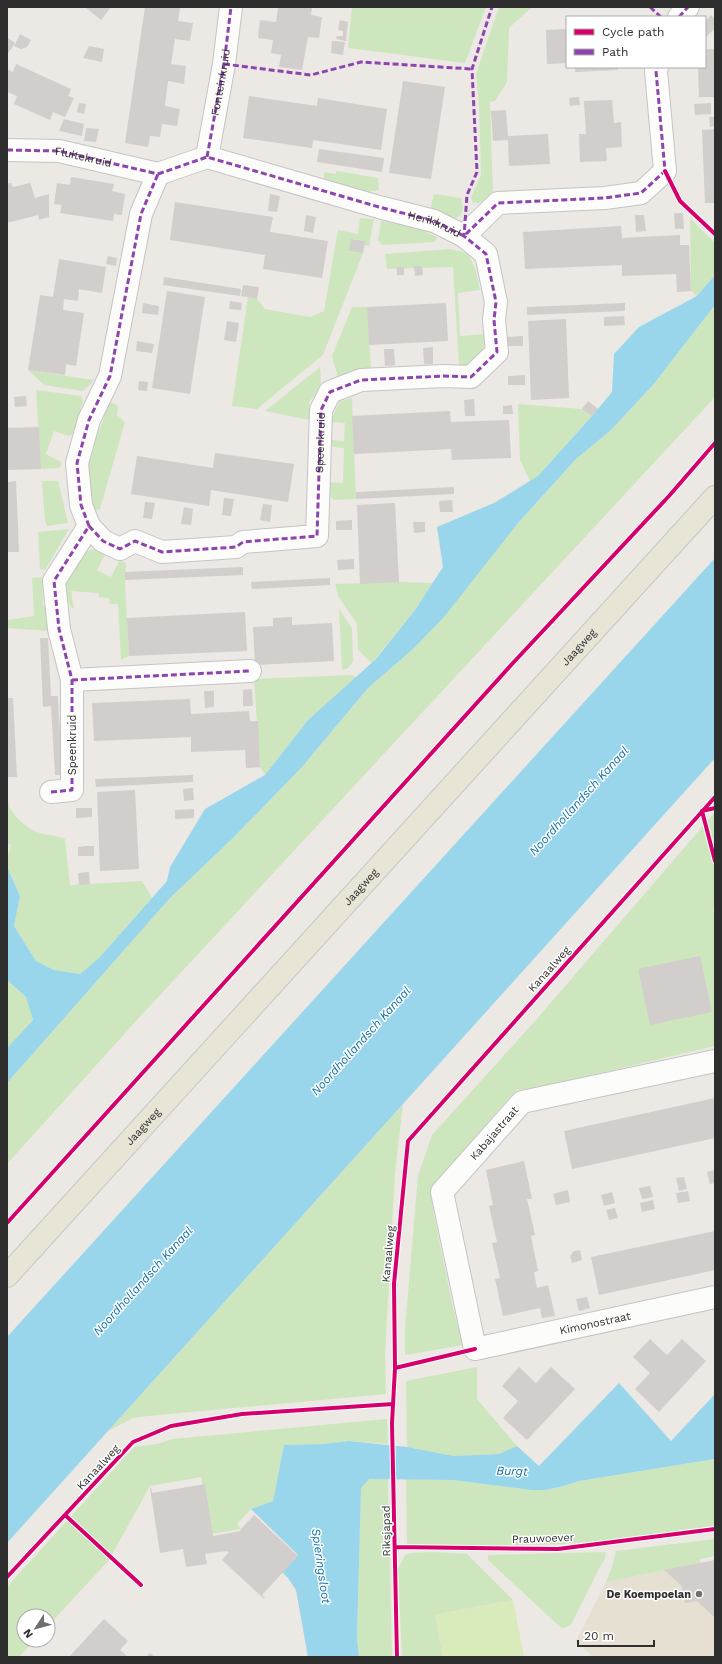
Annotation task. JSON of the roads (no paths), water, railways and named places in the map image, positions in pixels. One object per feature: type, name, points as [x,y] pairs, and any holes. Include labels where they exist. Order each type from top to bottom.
[{"type":"main road","name":"Jaagweg","points":[[7,1276],[715,497]]},
{"type":"street","name":"Fonteinkruid","points":[[207,157],[224,64],[231,7]]},
{"type":"street","points":[[680,16],[688,7]]},
{"type":"street","name":"Herikkruid","points":[[207,157],[379,208],[434,221],[464,236],[498,203],[606,198],[641,193],[665,172],[657,68]]},
{"type":"street","name":"Fluitekruid","points":[[7,150],[59,151],[158,174]]},
{"type":"street","points":[[158,174],[207,157]]},
{"type":"street","name":"Speenkruid","points":[[158,174],[141,214],[110,376],[89,420],[77,463],[81,505],[89,526],[103,541],[120,549],[135,541],[162,552],[236,547],[243,542],[317,536],[321,410],[330,392],[360,380],[444,376],[471,377],[497,352],[494,320],[496,302],[486,254],[464,236]]},
{"type":"street","name":"Speenkruid","points":[[51,792],[72,790],[72,680],[59,629],[54,581],[89,526]]},
{"type":"street","points":[[72,680],[250,671]]},
{"type":"street","name":"Kabajastraat","points":[[474,1349],[442,1192],[522,1102],[715,1061]]},
{"type":"street","name":"Kimonostraat","points":[[474,1349],[715,1297]]},
{"type":"water","points":[[715,275],[715,305],[653,385],[611,430],[576,459],[518,523],[444,617],[412,650],[368,688],[302,767],[233,838],[170,898],[7,1083],[7,1048],[33,1020],[26,997],[7,980],[7,867],[20,896],[14,926],[36,961],[54,970],[80,974],[99,958],[167,881],[170,867],[205,809],[265,775],[308,720],[376,659],[415,610],[443,567],[437,527],[494,503],[538,476],[612,392],[614,354],[639,327],[697,296]]},
{"type":"water","name":"Noordhollandsch Kanaal","points":[[715,558],[715,758],[7,1543],[7,1337]]},
{"type":"water","points":[[619,1383],[671,1441],[715,1394],[715,1459],[579,1481],[545,1490],[531,1490],[453,1480],[369,1479],[361,1488],[357,1638],[359,1657],[308,1657],[296,1590],[282,1572],[298,1555],[251,1509],[273,1501],[284,1445],[323,1444],[349,1441],[407,1447],[454,1456],[499,1454],[517,1446],[539,1466]]},
{"type":"place","name":"De Koempoelan","points":[[699,1594]]},
{"type":"water label","name":"Burgt","points":[[512,1471]]},
{"type":"water label","name":"Spieringsloot","points":[[321,1566]]}]
